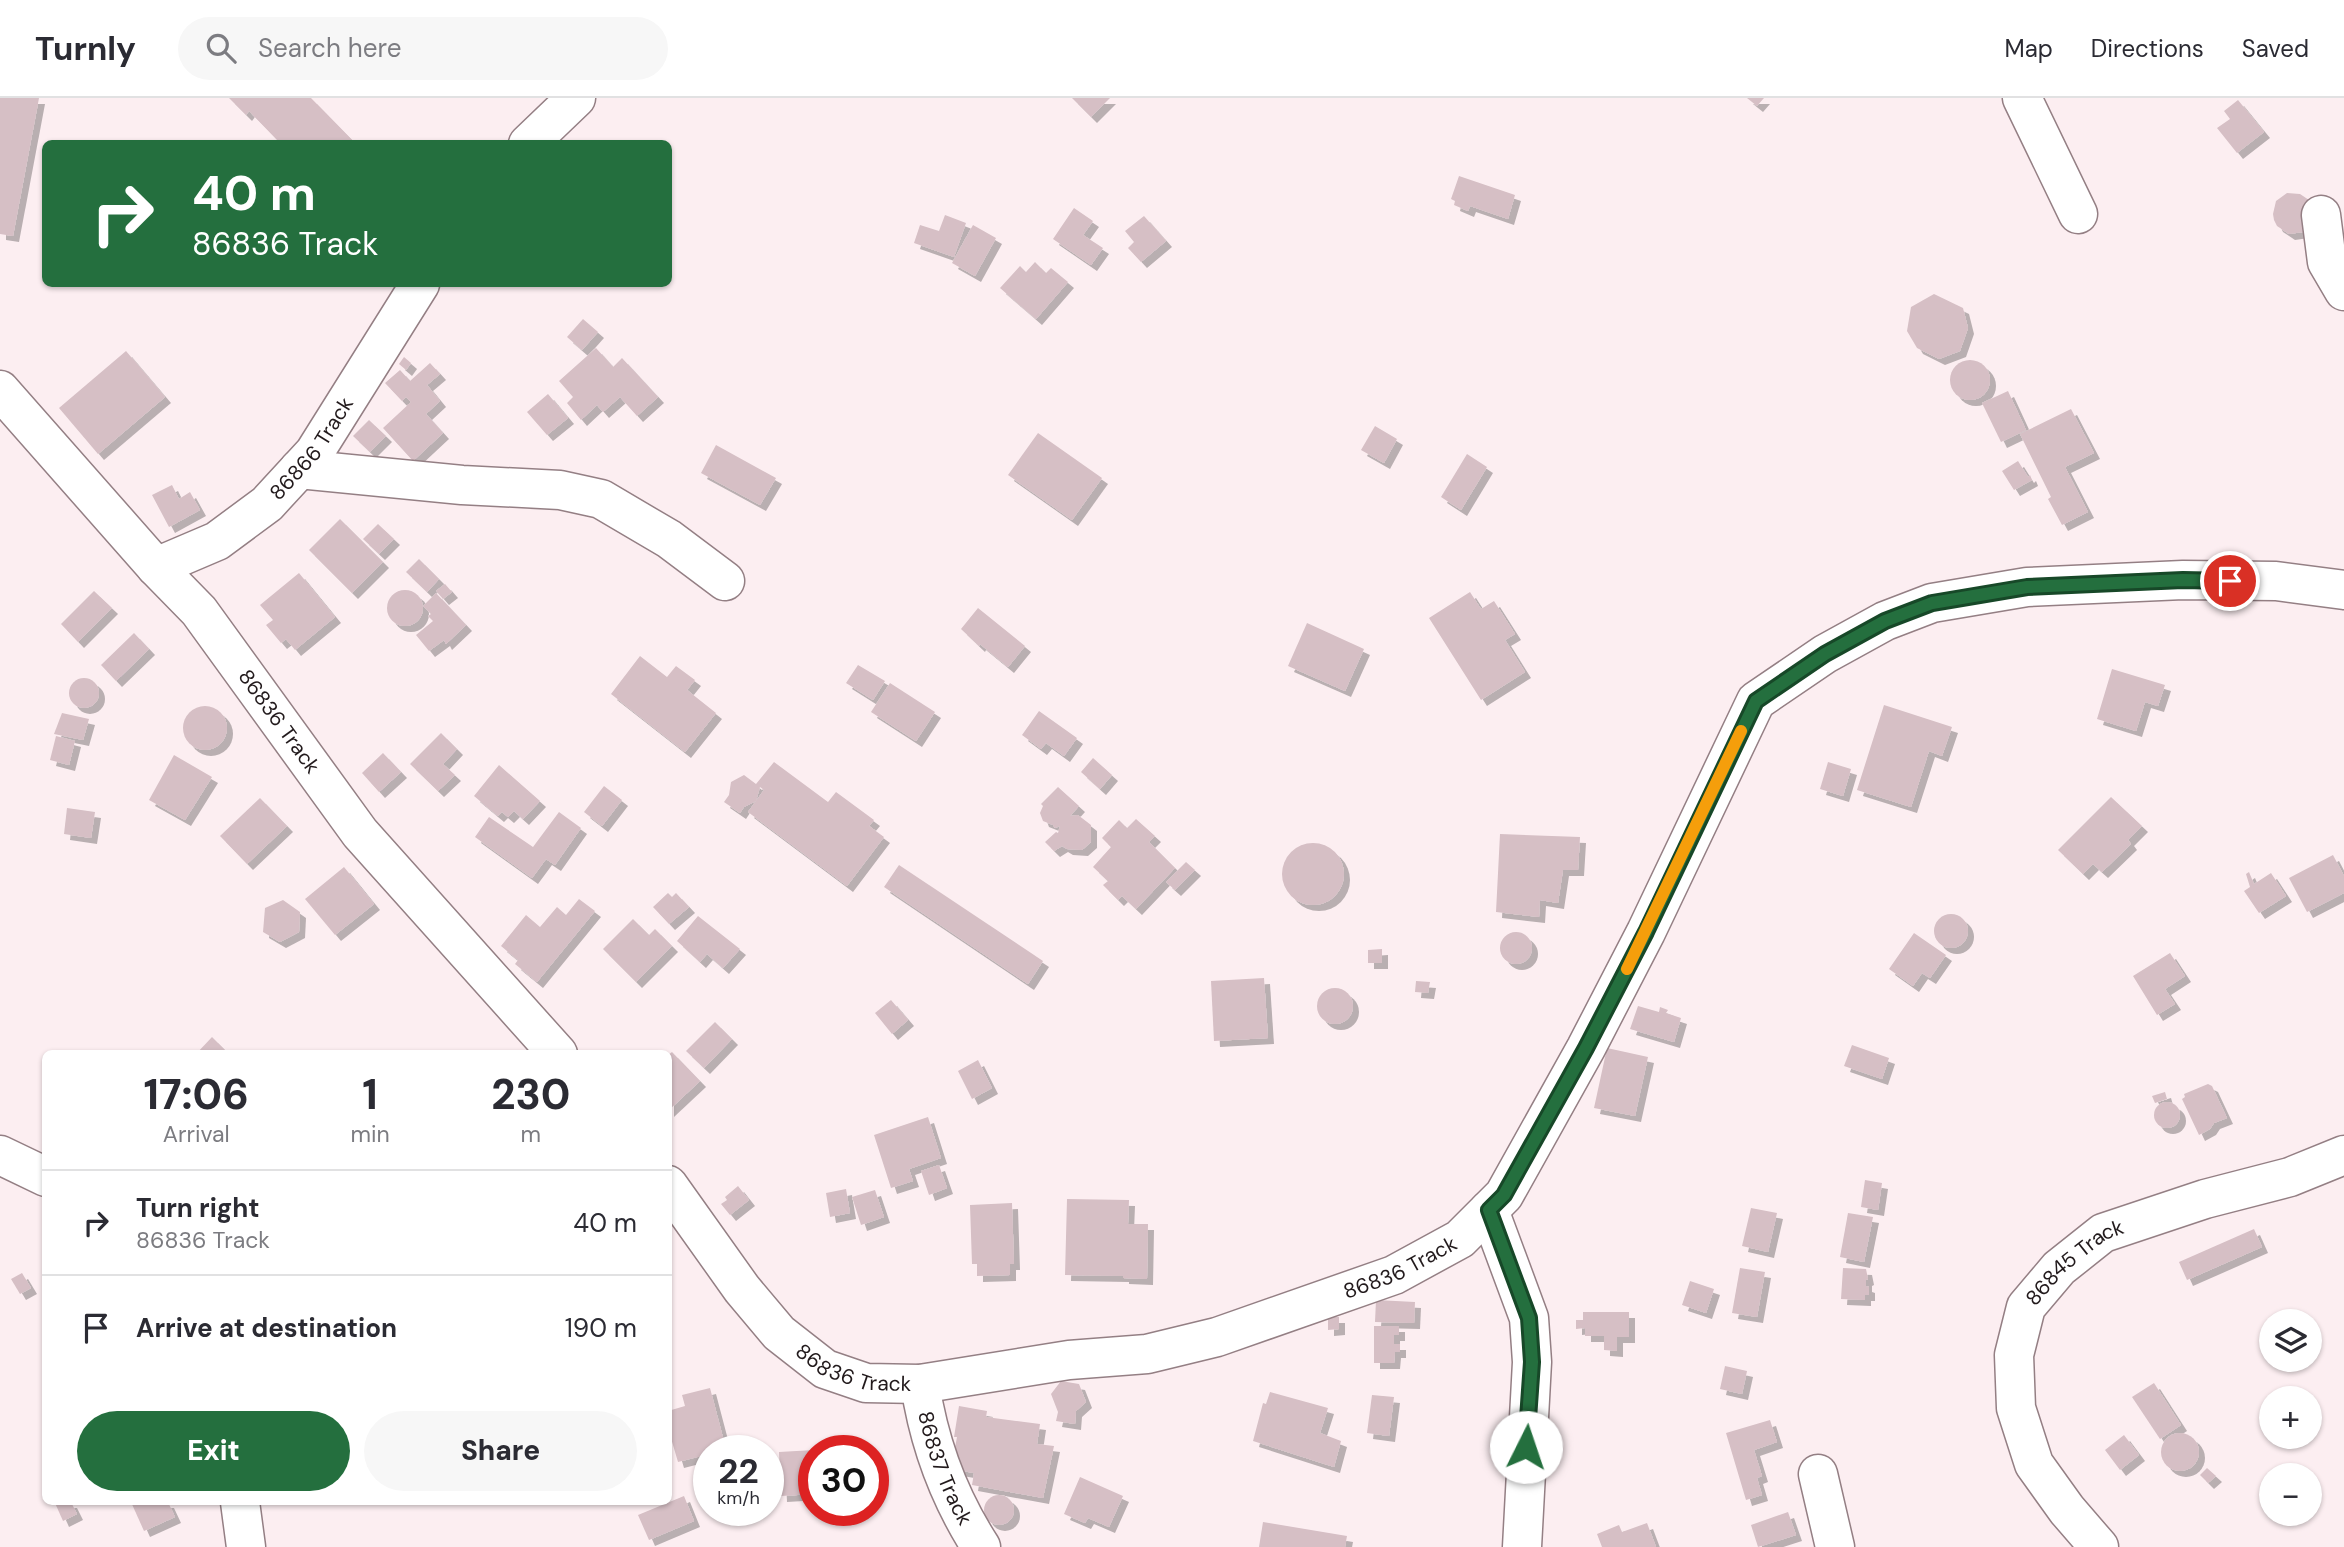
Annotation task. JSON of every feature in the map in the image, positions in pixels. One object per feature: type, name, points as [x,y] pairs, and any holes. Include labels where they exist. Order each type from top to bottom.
[{"type":"street","points":[[532,140],[576,98]]},
{"type":"street","points":[[2022,98],[2078,215]]},
{"type":"street","points":[[2321,215],[2327,262],[2344,291]]},
{"type":"street","name":"86866 Track","points":[[156,567],[217,541],[267,504],[314,453],[419,287]]},
{"type":"street","name":"86836 Track","points":[[0,390],[156,567],[199,611],[360,833],[554,1050]]},
{"type":"street","points":[[299,469],[462,485],[560,490],[601,499],[668,539],[725,581]]},
{"type":"street","name":"86836 Track","points":[[672,1191],[742,1289],[779,1333],[825,1369],[866,1383],[920,1384],[1069,1360],[1147,1354],[1217,1338],[1394,1275],[1460,1239],[1504,1195],[1586,1048],[1646,932],[1756,701],[1825,654],[1885,621],[1932,603],[2027,587],[2183,580],[2276,581],[2344,590]]},
{"type":"street","points":[[0,1155],[42,1175]]},
{"type":"street","name":"86845 Track","points":[[2099,1547],[2067,1510],[2034,1464],[2016,1408],[2014,1355],[2026,1307],[2059,1268],[2103,1233],[2205,1199],[2290,1177],[2344,1155]]},
{"type":"street","points":[[1489,1210],[1529,1318],[1532,1362],[1522,1547]]},
{"type":"street","name":"86837 Track","points":[[920,1384],[926,1425],[937,1459],[969,1528],[981,1547]]},
{"type":"street","points":[[1818,1474],[1835,1547]]},
{"type":"street","points":[[240,1505],[247,1547]]},
{"type":"building","points":[[0,98],[39,98],[13,236],[0,234]]},
{"type":"building","points":[[229,98],[311,98],[352,140],[277,140],[249,111],[246,115]]},
{"type":"building","points":[[1072,98],[1110,98],[1091,117]]},
{"type":"building","points":[[1747,98],[1764,98],[1757,106]]},
{"type":"building","points":[[2238,100],[2264,132],[2237,153],[2217,128],[2230,119],[2224,111]]},
{"type":"building","points":[[1459,176],[1515,195],[1508,219],[1470,206],[1468,211],[1454,205],[1455,201],[1451,199]]},
{"type":"building","points":[[2287,193],[2300,194],[2312,202],[2309,228],[2303,232],[2289,234],[2277,226],[2274,220],[2276,201]]},
{"type":"building","points":[[1074,208],[1093,221],[1083,235],[1103,248],[1091,265],[1053,239]]},
{"type":"building","points":[[945,215],[966,223],[954,257],[914,243],[920,225],[939,231]]},
{"type":"building","points":[[1144,216],[1166,241],[1141,262],[1128,248],[1134,242],[1125,231]]},
{"type":"building","points":[[973,225],[996,238],[975,276],[952,263]]},
{"type":"building","points":[[1035,262],[1046,273],[1051,268],[1068,282],[1036,319],[1000,288],[1020,266],[1026,272]]},
{"type":"building","points":[[1934,294],[1963,308],[1968,328],[1960,351],[1939,359],[1917,348],[1907,331],[1911,307]]},
{"type":"building","points":[[583,319],[598,332],[582,350],[567,337]]},
{"type":"building","points":[[596,348],[613,367],[622,358],[658,397],[637,416],[620,397],[603,412],[597,405],[581,420],[567,403],[573,397],[559,381]]},
{"type":"building","points":[[126,351],[165,397],[98,454],[59,408]]},
{"type":"building","points":[[404,357],[411,363],[406,370],[399,364]]},
{"type":"building","points":[[1970,360],[1978,361],[1984,366],[1989,372],[1989,388],[1984,394],[1978,399],[1970,400],[1962,399],[1956,394],[1951,388],[1950,380],[1951,372],[1956,366],[1962,361]]},
{"type":"building","points":[[430,363],[440,374],[427,385],[440,401],[426,414],[443,433],[413,461],[383,428],[411,402],[406,397],[402,401],[385,383],[400,370],[410,381]]},
{"type":"building","points":[[2008,391],[2026,430],[2001,442],[1982,403]]},
{"type":"building","points":[[548,394],[568,418],[547,435],[527,412]]},
{"type":"building","points":[[2071,409],[2094,453],[2065,467],[2088,512],[2062,525],[2020,434]]},
{"type":"building","points":[[369,420],[386,436],[370,452],[353,436]]},
{"type":"building","points":[[1375,426],[1397,439],[1384,463],[1361,450]]},
{"type":"building","points":[[1038,433],[1102,478],[1072,520],[1008,475]]},
{"type":"building","points":[[716,445],[776,478],[760,505],[701,473]]},
{"type":"building","points":[[1467,454],[1487,467],[1461,510],[1441,497]]},
{"type":"building","points":[[2018,461],[2032,480],[2014,490],[2002,471]]},
{"type":"building","points":[[172,485],[179,499],[190,492],[200,510],[169,527],[152,495]]},
{"type":"building","points":[[340,519],[383,562],[352,593],[309,550]]},
{"type":"building","points":[[378,524],[394,539],[379,554],[363,539]]},
{"type":"building","points":[[419,559],[439,579],[427,592],[406,572]]},
{"type":"building","points":[[299,573],[335,617],[295,650],[286,639],[281,643],[266,625],[273,620],[260,605]]},
{"type":"building","points":[[445,584],[452,592],[443,599],[436,591]]},
{"type":"building","points":[[405,590],[418,595],[423,608],[418,621],[405,626],[392,621],[387,608],[392,595]]},
{"type":"building","points":[[94,591],[112,608],[78,642],[61,624]]},
{"type":"building","points":[[1470,592],[1481,609],[1494,601],[1515,634],[1505,640],[1525,672],[1481,700],[1429,618]]},
{"type":"building","points":[[436,593],[466,625],[446,644],[444,640],[429,651],[416,635],[433,621],[428,616],[431,614],[423,606]]},
{"type":"building","points":[[978,608],[1025,646],[1008,667],[961,629]]},
{"type":"building","points":[[1307,623],[1364,649],[1345,691],[1288,666]]},
{"type":"building","points":[[134,633],[149,649],[116,681],[101,665]]},
{"type":"building","points":[[640,656],[667,677],[676,666],[695,680],[687,690],[716,713],[685,752],[611,694]]},
{"type":"building","points":[[858,665],[885,681],[873,700],[846,683]]},
{"type":"building","points":[[2112,669],[2165,685],[2158,706],[2145,702],[2136,731],[2097,719]]},
{"type":"building","points":[[84,678],[95,682],[99,693],[95,704],[84,708],[73,704],[69,693],[73,682]]},
{"type":"building","points":[[890,683],[935,712],[916,741],[871,712]]},
{"type":"building","points":[[1884,705],[1952,727],[1942,756],[1929,751],[1911,807],[1857,790]]},
{"type":"building","points":[[205,706],[220,713],[227,728],[220,743],[205,750],[190,743],[183,728],[190,713]]},
{"type":"building","points":[[1039,711],[1077,738],[1064,756],[1046,743],[1041,749],[1022,735]]},
{"type":"building","points":[[62,713],[89,719],[83,740],[54,734]]},
{"type":"building","points":[[441,733],[457,749],[443,764],[455,775],[438,791],[410,764]]},
{"type":"building","points":[[56,736],[75,741],[69,765],[50,760]]},
{"type":"building","points":[[383,753],[401,772],[379,792],[362,773]]},
{"type":"building","points":[[174,755],[212,777],[185,820],[149,800]]},
{"type":"building","points":[[1093,758],[1112,775],[1100,789],[1081,772]]},
{"type":"building","points":[[774,762],[828,802],[836,792],[874,820],[869,826],[884,837],[847,886],[748,812],[756,801],[744,807],[740,813],[724,802],[729,795],[731,782],[744,775],[756,784]],"holes":[[[760,787],[764,790],[756,801]]]},
{"type":"building","points":[[1828,762],[1851,769],[1843,796],[1820,789]]},
{"type":"building","points":[[499,765],[540,801],[523,819],[514,811],[508,817],[502,812],[498,816],[474,796]]},
{"type":"building","points":[[604,786],[622,800],[602,826],[584,812]]},
{"type":"building","points":[[1058,787],[1079,806],[1070,816],[1078,815],[1091,825],[1091,842],[1082,850],[1062,846],[1054,851],[1045,842],[1058,833],[1060,826],[1055,828],[1043,821],[1041,804]]},
{"type":"building","points":[[2111,797],[2142,826],[2128,840],[2131,844],[2102,872],[2093,864],[2083,874],[2058,850]]},
{"type":"building","points":[[260,798],[287,826],[247,864],[220,836]]},
{"type":"building","points":[[67,808],[95,812],[91,838],[64,834]]},
{"type":"building","points":[[559,812],[581,828],[555,865],[546,859],[532,878],[475,837],[489,817],[533,847]]},
{"type":"building","points":[[1136,819],[1155,836],[1149,842],[1175,868],[1136,909],[1122,896],[1118,900],[1103,885],[1108,881],[1093,867],[1111,847],[1102,838],[1119,820],[1127,828]]},
{"type":"building","points":[[1500,834],[1580,837],[1578,870],[1563,870],[1558,903],[1540,900],[1539,917],[1496,912]]},
{"type":"building","points":[[1313,843],[1335,852],[1344,874],[1335,896],[1313,905],[1291,896],[1282,874],[1291,852]]},
{"type":"building","points":[[2333,855],[2344,876],[2344,893],[2307,912],[2289,878]]},
{"type":"building","points":[[1186,862],[1195,870],[1175,890],[1166,882]]},
{"type":"building","points":[[899,865],[1043,961],[1028,984],[884,887]]},
{"type":"building","points":[[344,867],[374,904],[335,935],[305,899]]},
{"type":"building","points":[[2249,872],[2254,884],[2271,873],[2286,896],[2259,913],[2244,891],[2250,887],[2246,874]]},
{"type":"building","points":[[668,893],[672,897],[676,893],[689,907],[669,924],[653,907]]},
{"type":"building","points":[[579,899],[595,911],[537,982],[515,964],[518,960],[501,946],[526,915],[540,927],[557,907],[566,915]]},
{"type":"building","points":[[283,900],[300,912],[299,932],[280,942],[263,932],[265,908]]},
{"type":"building","points":[[1951,914],[1963,919],[1968,931],[1963,943],[1951,948],[1939,943],[1934,931],[1939,919]]},
{"type":"building","points":[[698,916],[740,949],[723,968],[707,954],[700,962],[677,941]]},
{"type":"building","points":[[633,919],[649,935],[655,929],[672,946],[636,982],[603,949]]},
{"type":"building","points":[[1516,932],[1527,937],[1532,948],[1527,959],[1516,964],[1505,959],[1500,948],[1505,937]]},
{"type":"building","points":[[1914,933],[1946,955],[1930,978],[1922,973],[1913,986],[1889,969]]},
{"type":"building","points":[[1382,949],[1382,963],[1368,963],[1368,950]]},
{"type":"building","points":[[2170,953],[2185,976],[2165,989],[2175,1004],[2157,1015],[2133,976]]},
{"type":"building","points":[[1264,978],[1268,1038],[1214,1041],[1211,981]]},
{"type":"building","points":[[1416,981],[1430,982],[1428,993],[1415,992]]},
{"type":"building","points":[[1335,988],[1348,993],[1353,1006],[1348,1019],[1335,1024],[1322,1019],[1317,1006],[1322,993]]},
{"type":"building","points":[[891,1000],[908,1020],[892,1034],[875,1013]]},
{"type":"building","points":[[1638,1006],[1659,1012],[1660,1007],[1668,1010],[1666,1013],[1681,1018],[1674,1042],[1630,1029]]},
{"type":"building","points":[[715,1022],[732,1039],[704,1068],[686,1051]]},
{"type":"building","points":[[212,1037],[225,1050],[200,1050]]},
{"type":"building","points":[[1852,1045],[1889,1058],[1882,1079],[1844,1066]]},
{"type":"building","points":[[1607,1048],[1648,1057],[1635,1116],[1594,1108]]},
{"type":"building","points":[[672,1052],[700,1081],[672,1107]]},
{"type":"building","points":[[978,1060],[992,1088],[972,1099],[958,1071]]},
{"type":"building","points":[[2208,1084],[2212,1086],[2227,1118],[2214,1123],[2210,1129],[2199,1135],[2182,1099],[2184,1094]]},
{"type":"building","points":[[2165,1092],[2167,1099],[2155,1103],[2152,1096]]},
{"type":"building","points":[[2167,1102],[2176,1106],[2180,1115],[2176,1124],[2167,1128],[2158,1124],[2154,1115],[2158,1106]]},
{"type":"building","points":[[928,1117],[941,1158],[909,1169],[913,1181],[891,1188],[874,1135]]},
{"type":"building","points":[[939,1165],[947,1188],[929,1195],[921,1171]]},
{"type":"building","points":[[1865,1180],[1882,1183],[1878,1210],[1861,1207]]},
{"type":"building","points":[[738,1186],[749,1200],[730,1215],[721,1204]]},
{"type":"building","points":[[846,1189],[850,1213],[830,1217],[826,1193]]},
{"type":"building","points":[[875,1190],[884,1217],[861,1225],[852,1197]]},
{"type":"building","points":[[1067,1199],[1129,1200],[1128,1224],[1148,1224],[1147,1279],[1065,1275]]},
{"type":"building","points":[[1012,1203],[1014,1264],[1010,1264],[1010,1275],[977,1276],[977,1264],[972,1264],[970,1205]]},
{"type":"building","points":[[1751,1208],[1777,1213],[1768,1252],[1742,1246]]},
{"type":"building","points":[[1848,1213],[1873,1217],[1864,1262],[1840,1257]]},
{"type":"building","points":[[2254,1229],[2262,1247],[2187,1280],[2179,1262]]},
{"type":"building","points":[[1740,1268],[1765,1272],[1757,1317],[1732,1313]]},
{"type":"building","points":[[1843,1268],[1866,1269],[1869,1295],[1865,1295],[1865,1300],[1841,1299]]},
{"type":"building","points":[[22,1273],[31,1288],[20,1294],[11,1279]]},
{"type":"building","points":[[1690,1281],[1714,1289],[1706,1313],[1682,1305]]},
{"type":"building","points":[[1376,1300],[1415,1302],[1414,1323],[1375,1322]]},
{"type":"building","points":[[1583,1312],[1629,1312],[1629,1337],[1617,1337],[1617,1351],[1604,1350],[1604,1336],[1585,1336],[1585,1328],[1576,1329],[1576,1320],[1583,1320]]},
{"type":"building","points":[[1328,1317],[1339,1317],[1339,1329],[1328,1330]]},
{"type":"building","points":[[1374,1326],[1399,1326],[1399,1335],[1394,1335],[1394,1344],[1400,1344],[1400,1352],[1395,1352],[1394,1363],[1374,1363]]},
{"type":"building","points":[[1725,1366],[1747,1371],[1742,1394],[1720,1389]]},
{"type":"building","points":[[1061,1381],[1079,1384],[1086,1402],[1076,1411],[1075,1424],[1056,1421],[1058,1412],[1051,1394]]},
{"type":"building","points":[[2154,1383],[2181,1425],[2160,1439],[2132,1397]]},
{"type":"building","points":[[710,1388],[722,1435],[693,1435],[693,1458],[678,1462],[672,1442],[672,1410],[685,1406],[682,1395]]},
{"type":"building","points":[[1270,1392],[1328,1408],[1320,1433],[1341,1441],[1334,1467],[1253,1441],[1263,1403],[1266,1404]]},
{"type":"building","points":[[1372,1395],[1394,1397],[1389,1436],[1367,1433]]},
{"type":"building","points":[[959,1406],[987,1411],[986,1417],[1040,1424],[1037,1444],[1054,1446],[1043,1498],[972,1485],[974,1473],[951,1469]]},
{"type":"building","points":[[1770,1420],[1777,1442],[1754,1450],[1762,1476],[1757,1478],[1762,1495],[1746,1500],[1726,1433]]},
{"type":"building","points":[[2180,1433],[2193,1439],[2199,1452],[2193,1465],[2180,1471],[2167,1465],[2161,1452],[2167,1439]]},
{"type":"building","points":[[2124,1435],[2139,1455],[2120,1470],[2105,1450]]},
{"type":"building","points":[[798,1451],[798,1495],[784,1496],[784,1452]]},
{"type":"building","points":[[2207,1468],[2216,1476],[2208,1483],[2200,1475]]},
{"type":"building","points":[[1080,1477],[1123,1496],[1109,1527],[1088,1518],[1085,1523],[1064,1514]]},
{"type":"building","points":[[999,1495],[1010,1499],[1014,1510],[1010,1521],[999,1525],[988,1521],[984,1510],[988,1499]]},
{"type":"building","points":[[684,1496],[693,1521],[649,1540],[638,1515],[662,1505],[672,1505],[672,1501]]},
{"type":"building","points":[[56,1505],[72,1505],[77,1514],[63,1521]]},
{"type":"building","points":[[132,1505],[169,1505],[175,1517],[144,1531]]},
{"type":"building","points":[[1788,1512],[1796,1535],[1758,1547],[1751,1525]]},
{"type":"building","points":[[1263,1522],[1347,1536],[1345,1547],[1259,1547]]},
{"type":"building","points":[[1647,1523],[1656,1547],[1602,1547],[1597,1534],[1619,1525],[1622,1532]]},
{"type":"slow traffic","points":[[1627,969],[1741,731]]},
{"type":"route","points":[[1526,1447],[1532,1362],[1529,1318],[1489,1210],[1504,1195],[1586,1048],[1646,932],[1756,701],[1825,654],[1885,621],[1932,603],[2027,587],[2183,580],[2230,581]]}]
